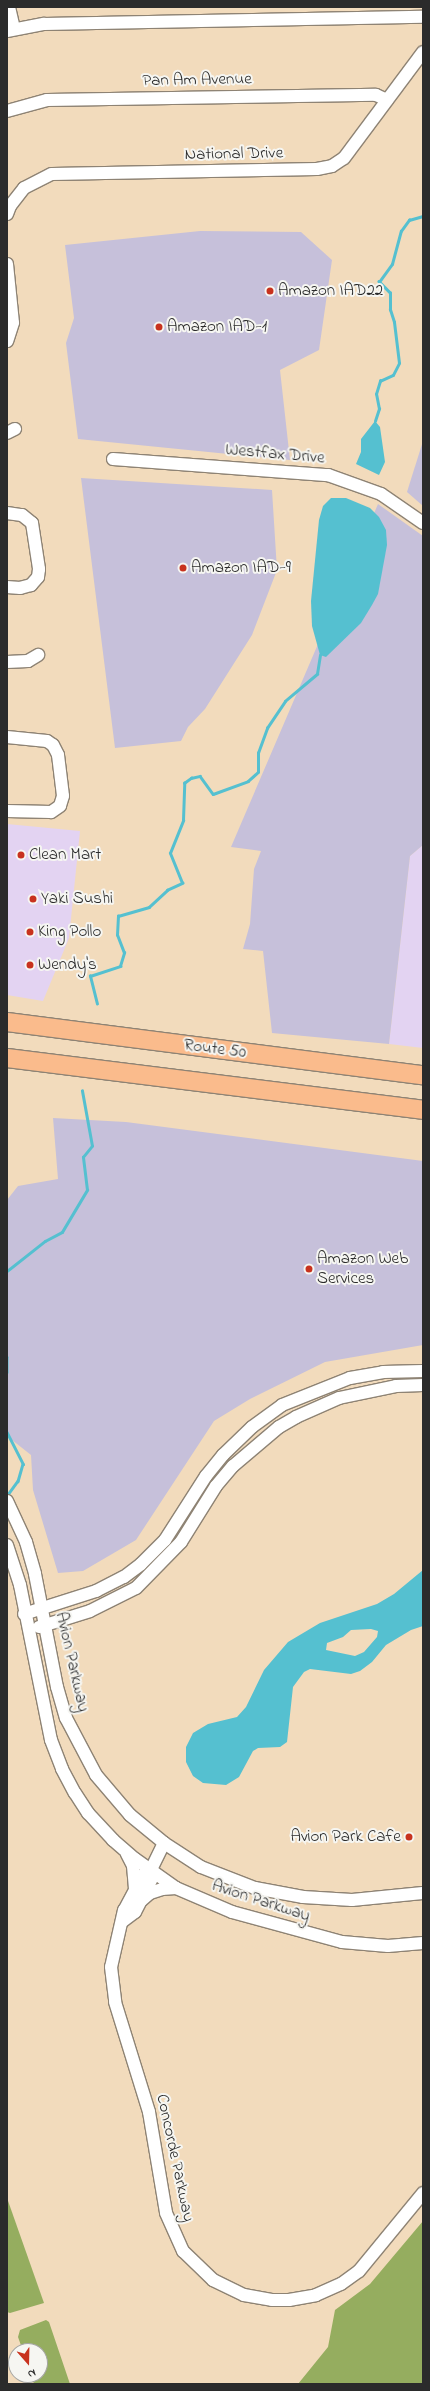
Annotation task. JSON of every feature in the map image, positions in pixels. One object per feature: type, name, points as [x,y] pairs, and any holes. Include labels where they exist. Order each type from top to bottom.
[{"type":"highway","name":"Route 50","points":[[7,1022],[423,1075]]},
{"type":"highway","name":"Route 50","points":[[7,1058],[423,1110]]},
{"type":"street","points":[[9,7],[11,30],[44,24],[423,17]]},
{"type":"street","name":"National Drive","points":[[7,214],[10,206],[24,188],[52,174],[317,169],[332,166],[344,158],[423,52]]},
{"type":"street","name":"Pan Am Avenue","points":[[7,111],[47,100],[376,95],[387,100]]},
{"type":"street","points":[[7,264],[13,323],[7,341]]},
{"type":"street","name":"Westfax Drive","points":[[113,459],[328,475],[381,494],[423,523]]},
{"type":"street","points":[[7,513],[22,515],[32,523],[39,569],[38,577],[31,585],[20,588],[7,587]]},
{"type":"street","points":[[7,662],[23,662],[38,655]]},
{"type":"street","points":[[7,737],[47,741],[53,745],[58,755],[63,796],[60,806],[51,812],[7,811]]},
{"type":"street","points":[[24,1614],[67,1602],[96,1591],[124,1576],[141,1564],[165,1540],[206,1476],[223,1455],[252,1427],[282,1405],[350,1378],[383,1372],[423,1371]]},
{"type":"street","points":[[28,1630],[109,1603],[136,1588],[182,1542],[216,1486],[233,1466],[279,1428],[296,1417],[339,1398],[396,1386],[423,1385]]},
{"type":"street","name":"Avion Parkway","points":[[7,1500],[18,1523],[31,1559],[66,1718],[84,1756],[108,1790],[130,1815],[164,1843],[200,1867],[255,1888],[303,1897],[352,1900],[423,1893]]},
{"type":"street","name":"Avion Parkway","points":[[7,1545],[20,1585],[24,1614],[46,1723],[62,1769],[88,1813],[126,1851],[176,1888],[232,1912],[317,1937],[367,1945],[423,1944]]},
{"type":"street","name":"Concorde Parkway","points":[[164,1843],[151,1870],[153,1878],[137,1897],[135,1912],[123,1921],[116,1937],[111,1967],[115,2002],[149,2112],[169,2224],[183,2251],[204,2273],[228,2288],[255,2298],[289,2300],[316,2295],[341,2284],[359,2271],[423,2193]]},
{"type":"street","points":[[126,1851],[133,1866],[137,1897],[162,1889],[176,1888]]},
{"type":"shaded area","points":[[200,231],[301,232],[332,260],[319,350],[280,370],[290,460],[78,439],[66,343],[74,318],[65,245]]},
{"type":"shaded area","points":[[423,441],[423,506],[407,492]]},
{"type":"shaded area","points":[[81,478],[272,490],[277,570],[252,635],[205,709],[188,727],[181,741],[115,748]]},
{"type":"shaded area","points":[[378,504],[423,536],[423,845],[410,856],[389,1044],[272,1033],[263,951],[243,949],[250,924],[254,869],[261,851],[231,847]]},
{"type":"shaded area","points":[[7,824],[80,831],[69,938],[43,1001],[7,995]]},
{"type":"shaded area","points":[[423,845],[423,1048],[389,1044],[410,856]]},
{"type":"shaded area","name":"Amazon Web Services","points":[[53,1118],[126,1122],[423,1161],[423,1345],[325,1362],[250,1399],[214,1421],[136,1540],[83,1571],[58,1573],[33,1490],[31,1455],[7,1436],[7,1200],[18,1186],[58,1179]]},
{"type":"green space","points":[[7,2198],[44,2303],[10,2313],[7,2312]]},
{"type":"green space","points":[[423,2221],[423,2384],[298,2384],[328,2347],[335,2310],[370,2284]]},
{"type":"green space","points":[[46,2320],[49,2322],[70,2384],[34,2384],[48,2383],[48,2343],[20,2343],[18,2337],[20,2330]]},
{"type":"water","points":[[375,421],[380,427],[385,462],[379,475],[356,464],[361,452],[361,439]]},
{"type":"water","points":[[331,498],[346,498],[370,508],[379,517],[386,530],[387,545],[378,594],[361,623],[326,657],[320,655],[312,626],[311,601],[319,520],[323,506]]},
{"type":"water","points":[[423,1570],[423,1626],[411,1630],[386,1645],[372,1662],[360,1671],[351,1674],[310,1669],[304,1672],[293,1687],[287,1742],[280,1747],[258,1748],[253,1751],[239,1777],[226,1785],[203,1783],[193,1776],[186,1762],[186,1747],[193,1733],[208,1724],[237,1717],[246,1707],[264,1670],[288,1642],[320,1623],[377,1604],[394,1594]],"holes":[[[371,1629],[378,1631],[377,1637],[364,1652],[355,1656],[326,1650],[327,1643],[343,1637],[351,1630]]]},
{"type":"waterway","points":[[375,421],[379,409],[376,394],[380,381],[393,375],[399,363],[394,322],[390,310],[390,293],[379,282],[392,264],[401,231],[409,220],[423,216]]},
{"type":"waterway","points":[[97,1004],[90,976],[120,966],[124,953],[117,935],[118,916],[149,907],[167,890],[182,883],[170,853],[183,820],[184,783],[191,778],[200,776],[213,794],[248,781],[258,772],[258,753],[267,728],[285,701],[317,674],[320,655]]},
{"type":"waterway","points":[[7,1271],[45,1241],[62,1232],[87,1190],[83,1157],[92,1146],[82,1091]]},
{"type":"waterway","points":[[7,1357],[7,1372]]},
{"type":"waterway","points":[[7,1432],[23,1464],[18,1481],[7,1496]]},
{"type":"place","name":"Amazon IAD22","points":[[270,291]]},
{"type":"place","name":"Amazon IAD-1","points":[[159,327]]},
{"type":"place","name":"Amazon IAD-9","points":[[183,568]]},
{"type":"place","name":"Clean Mart","points":[[21,855]]},
{"type":"place","name":"Yaki Sushi","points":[[33,899]]},
{"type":"place","name":"King Pollo","points":[[30,932]]},
{"type":"place","name":"Wendy's","points":[[30,965]]},
{"type":"place","name":"Amazon Web Services","points":[[309,1269]]},
{"type":"place","name":"Avion Park Cafe","points":[[409,1837]]}]
